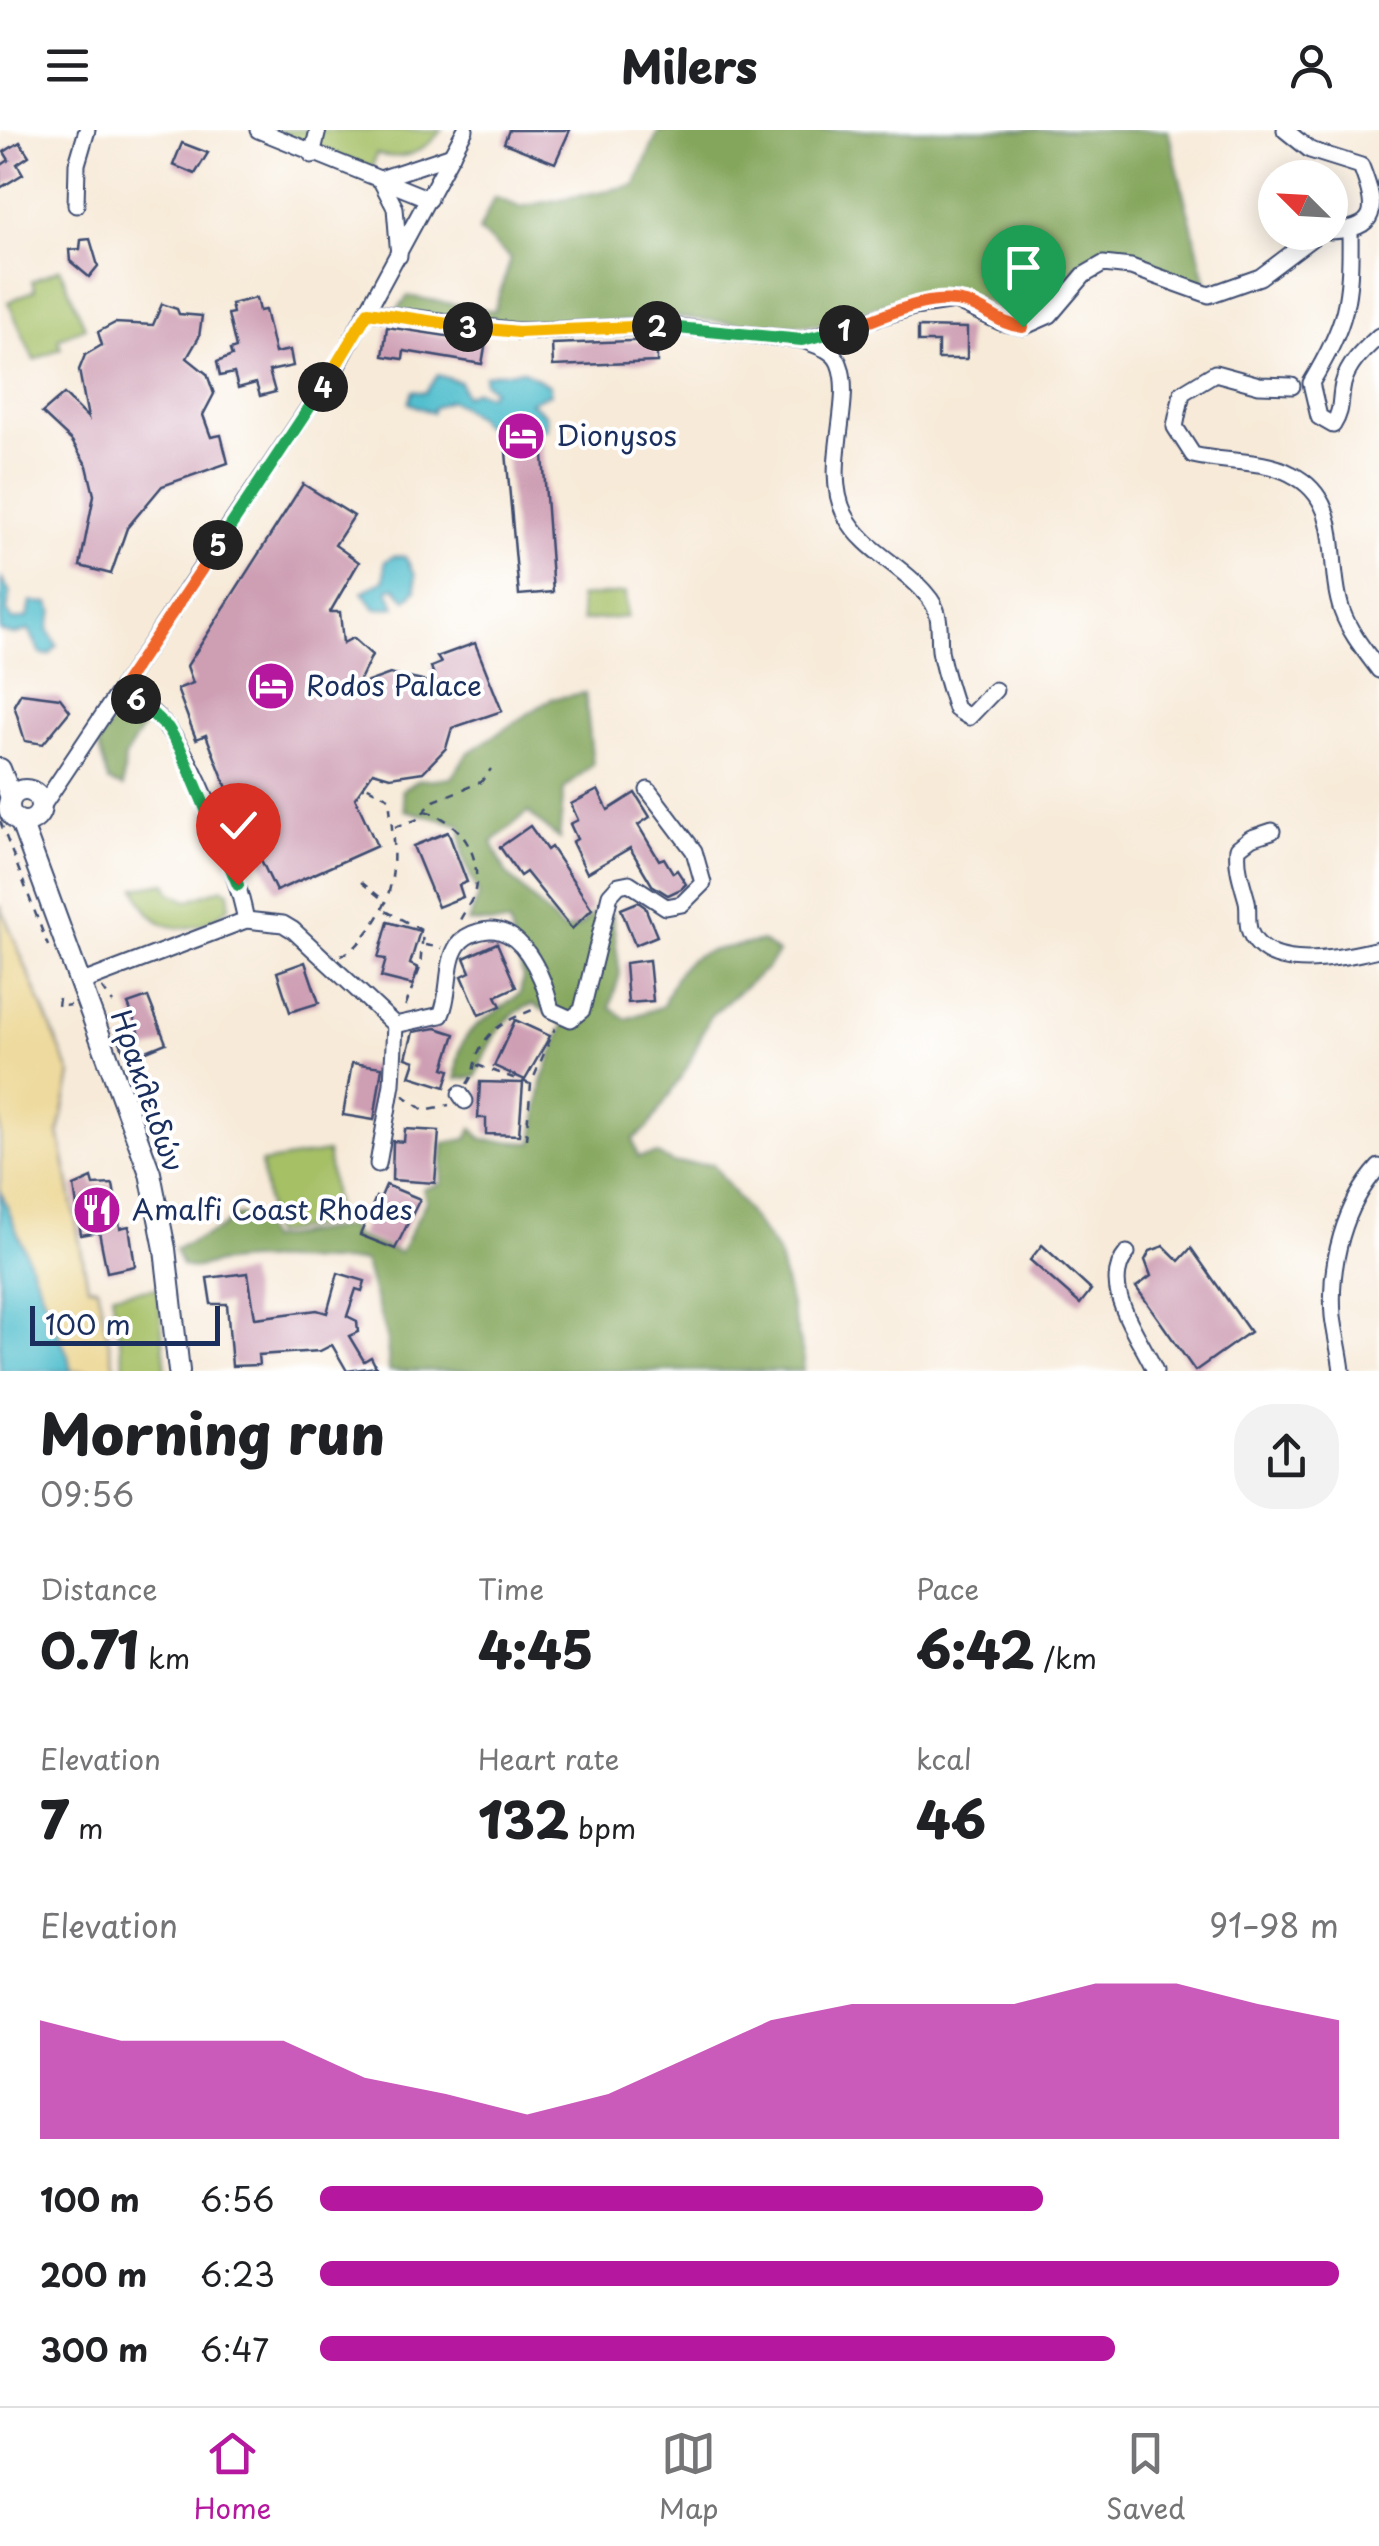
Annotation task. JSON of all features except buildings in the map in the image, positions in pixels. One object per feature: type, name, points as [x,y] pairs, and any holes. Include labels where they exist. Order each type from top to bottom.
[{"type":"main road","name":"Ηρακλειδών","points":[[19,804],[79,987],[150,1174],[165,1250],[179,1371]]},
{"type":"street","points":[[76,205],[77,164],[87,130]]},
{"type":"street","points":[[258,130],[312,155],[430,199]]},
{"type":"street","points":[[312,155],[318,130]]},
{"type":"street","points":[[19,804],[60,780],[308,411],[398,258],[464,130]]},
{"type":"street","points":[[1285,130],[1310,150],[1361,166],[1373,212],[1368,222],[1350,231],[1350,295],[1332,347],[1311,383],[1319,417],[1332,425],[1342,410],[1343,384],[1357,356],[1379,336]]},
{"type":"street","points":[[380,179],[452,155]]},
{"type":"street","points":[[380,179],[395,208],[398,258]]},
{"type":"street","points":[[802,340],[940,301],[969,304],[1009,326],[1035,324],[1050,314],[1084,275],[1102,264],[1132,267],[1209,295],[1260,277],[1296,250]]},
{"type":"street","points":[[368,312],[518,332],[665,326],[802,340],[826,349],[838,361],[842,380],[836,467],[844,514],[868,546],[926,592],[941,617],[940,650],[956,709],[970,717],[978,713],[995,690]]},
{"type":"street","points":[[1292,386],[1259,386],[1215,373],[1182,394],[1175,427],[1193,455],[1289,472],[1316,490],[1330,517],[1343,612],[1379,670]]},
{"type":"street","points":[[122,687],[159,720],[180,748],[234,870],[246,920]]},
{"type":"street","points":[[395,1025],[441,1014],[458,946],[487,930],[513,939],[531,958],[552,1012],[571,1019],[582,1010],[610,895],[618,885],[629,883],[666,906],[682,904],[703,883],[694,851],[648,790]]},
{"type":"street","points":[[1272,831],[1251,838],[1238,848],[1236,867],[1248,905],[1249,930],[1260,945],[1310,962],[1379,948]]},
{"type":"street","points":[[79,987],[246,920],[282,924],[325,958],[395,1025],[392,1084],[378,1164]]},
{"type":"street","points":[[1342,1371],[1333,1313],[1340,1244],[1349,1209],[1379,1167]]},
{"type":"street","points":[[1127,1253],[1118,1264],[1114,1286],[1155,1371]]},
{"type":"path","points":[[394,828],[416,820],[445,795],[481,782],[491,769]]},
{"type":"path","points":[[325,958],[353,951],[388,904],[395,873],[390,798],[364,785]]},
{"type":"path","points":[[19,804],[50,951]]},
{"type":"path","points":[[424,944],[458,946],[458,924],[476,887],[472,856],[463,833],[447,819],[425,811]]},
{"type":"path","points":[[361,882],[388,904]]},
{"type":"path","points":[[384,910],[424,931],[414,988],[395,1025]]},
{"type":"path","points":[[59,998],[58,1007],[71,1007],[79,987],[102,987],[113,1003]]},
{"type":"path","points":[[392,1084],[424,1110],[445,1107],[463,1098],[477,1065],[477,1055],[495,1027],[552,1012]]},
{"type":"path","points":[[526,1139],[531,1084],[552,1012]]},
{"type":"path","points":[[477,1065],[531,1084]]},
{"type":"green space","points":[[271,130],[442,130],[413,153],[396,157],[376,154],[372,168]]},
{"type":"green space","points":[[659,130],[1168,130],[1207,287],[1109,254],[1078,267],[1036,309],[1020,318],[953,287],[884,304],[830,324],[768,327],[674,317],[523,330],[389,320],[408,296],[494,311],[511,259],[479,231],[494,197],[520,207],[635,185]]},
{"type":"green space","points":[[60,269],[85,327],[58,339],[61,348],[34,360],[8,302],[35,290],[32,281]]},
{"type":"green space","points":[[625,593],[627,617],[582,621],[579,597]]},
{"type":"green space","points":[[585,693],[593,764],[564,789],[559,839],[528,812],[492,842],[506,873],[563,930],[578,927],[593,914],[612,914],[620,974],[610,1007],[626,1019],[663,1006],[679,971],[699,955],[763,941],[778,953],[767,968],[710,1016],[688,1066],[648,1128],[633,1139],[638,1157],[657,1154],[673,1163],[713,1164],[778,1253],[804,1359],[803,1371],[389,1371],[387,1339],[364,1261],[257,1260],[192,1268],[182,1266],[175,1249],[218,1230],[238,1215],[258,1217],[268,1239],[350,1226],[354,1236],[400,1253],[426,1201],[423,1189],[441,1184],[444,1143],[467,1139],[472,1128],[483,1140],[533,1143],[542,1082],[564,1023],[533,1004],[522,1009],[497,1033],[476,1077],[456,1079],[461,1046],[467,1035],[520,993],[523,977],[509,924],[468,922],[479,896],[463,857],[461,825],[405,810],[402,790],[419,780],[451,778],[468,753],[551,699]]},
{"type":"green space","points":[[124,703],[148,718],[125,757],[123,787],[109,782],[98,744]]},
{"type":"green space","points":[[166,883],[170,892],[187,901],[222,888],[229,891],[229,907],[202,924],[175,927],[163,923],[152,916],[136,888]]},
{"type":"green space","points":[[327,1152],[338,1223],[272,1234],[261,1163]]},
{"type":"green space","points":[[158,1288],[166,1371],[125,1371],[112,1294]]},
{"type":"sand","points":[[0,905],[71,1075],[59,1132],[88,1286],[97,1287],[115,1371],[71,1371],[0,1190]]},
{"type":"water","points":[[522,370],[550,386],[550,394],[530,402],[546,415],[547,429],[537,431],[535,424],[493,429],[481,425],[478,418],[450,400],[433,408],[432,413],[409,403],[413,391],[425,393],[438,375],[460,382],[465,396],[475,391],[488,395],[493,389],[484,382],[485,375]]},
{"type":"water","points":[[394,556],[405,557],[415,574],[416,590],[406,600],[395,587],[388,589],[395,607],[375,609],[363,592],[384,580],[385,561]]},
{"type":"water","points":[[2,579],[10,593],[7,611],[13,620],[28,617],[31,602],[49,603],[53,611],[48,629],[57,646],[49,655],[41,654],[29,630],[14,635],[0,631]]},
{"type":"water","points":[[0,1190],[68,1356],[71,1371],[0,1371]]},
{"type":"place","name":"Dionysos","points":[[521,436]]},
{"type":"place","name":"Rodos Palace","points":[[271,686]]},
{"type":"place","name":"Amalfi Coast Rhodes","points":[[97,1210]]},
{"type":"route","points":[[238,885],[180,748],[168,728],[122,687],[308,411],[368,312],[518,332],[665,326],[692,332],[802,340],[914,307],[955,301],[969,304],[1009,326],[1023,327]]}]
